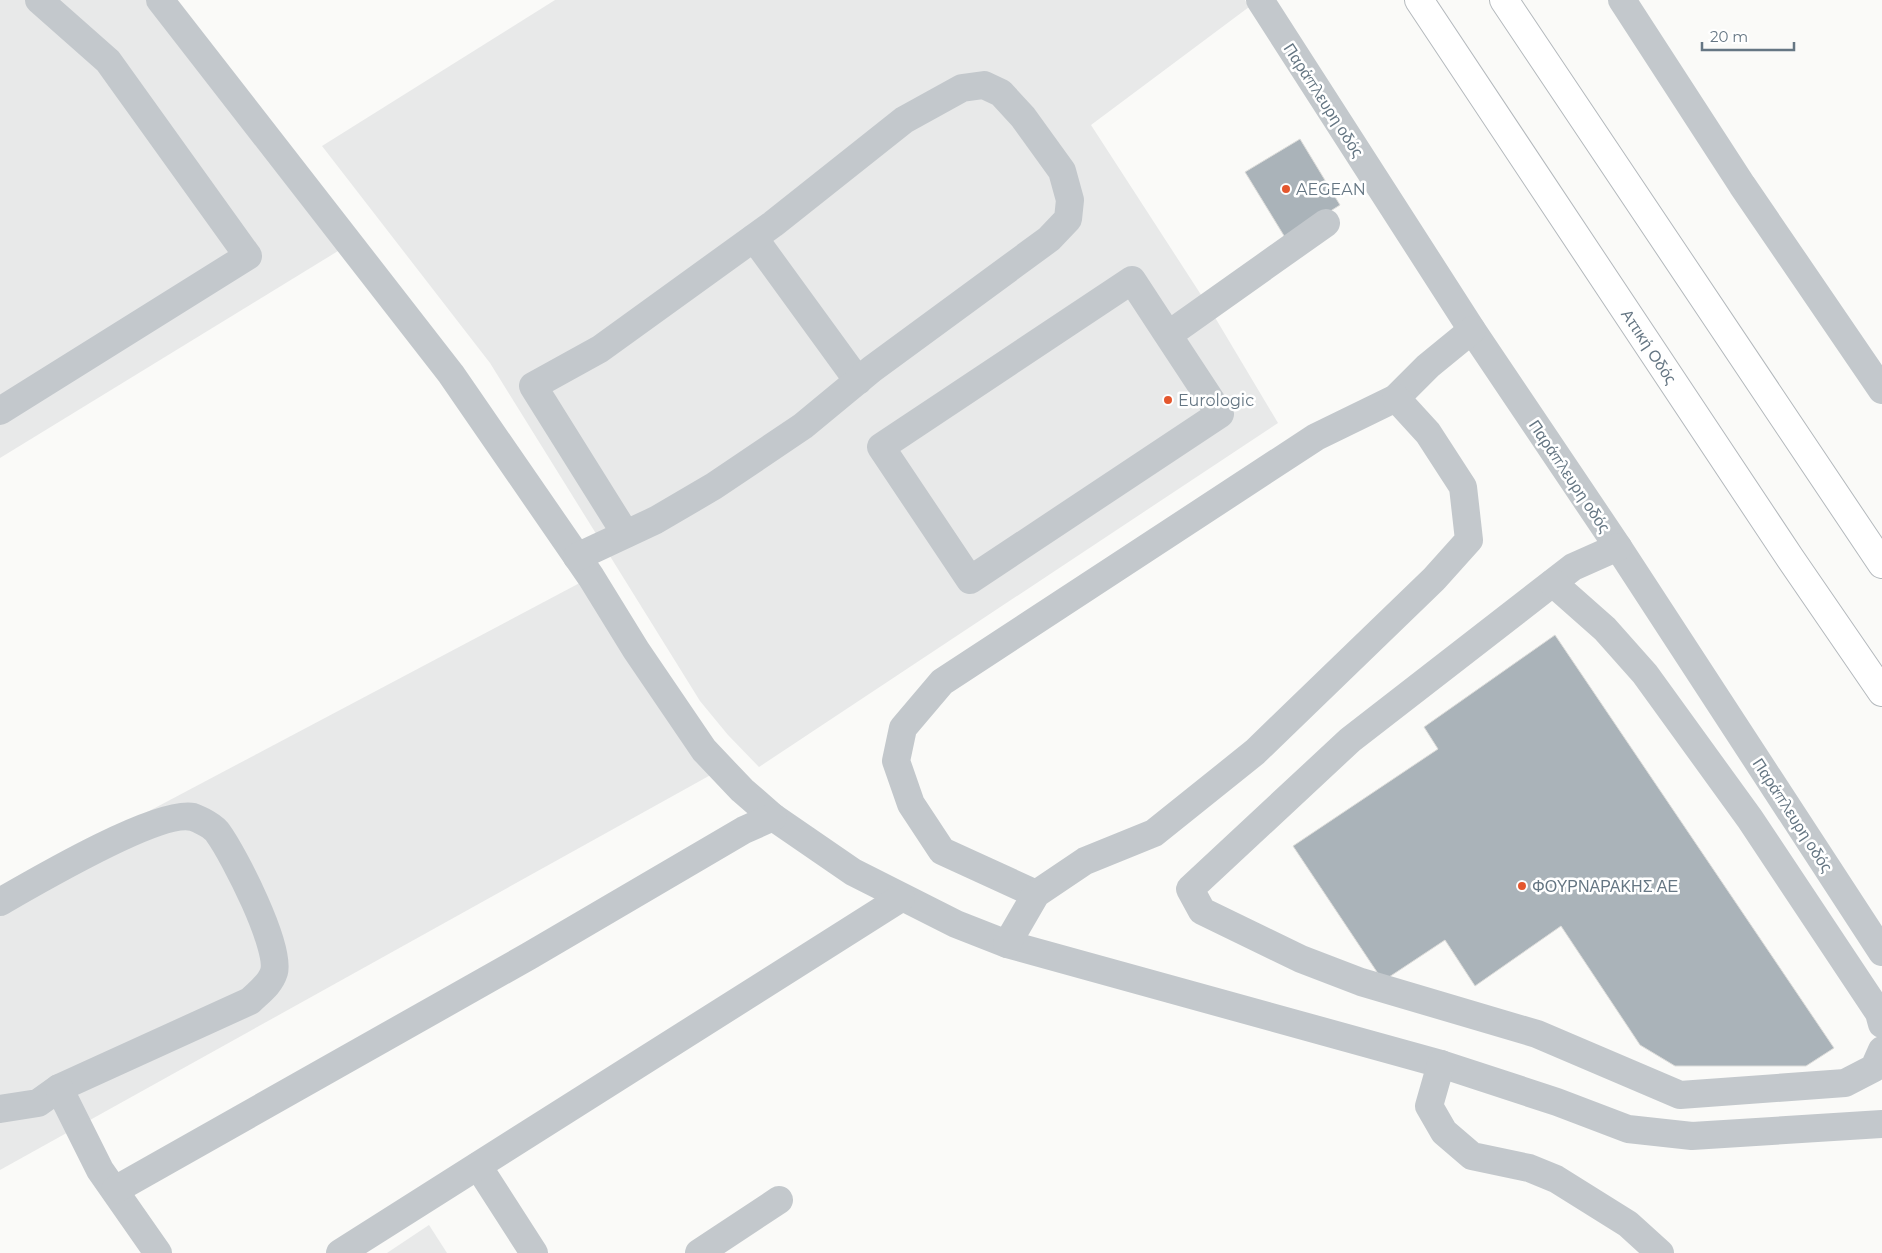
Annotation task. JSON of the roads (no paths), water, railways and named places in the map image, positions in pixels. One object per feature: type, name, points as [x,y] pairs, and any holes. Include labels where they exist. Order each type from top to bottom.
[{"type":"highway","name":"Αττική Οδός","points":[[1419,0],[1790,558],[1882,692]]},
{"type":"highway","points":[[1504,0],[1882,564]]},
{"type":"street","points":[[0,412],[26,393],[248,256],[108,61],[39,0]]},
{"type":"street","points":[[160,0],[452,374],[577,556],[636,650],[704,750],[742,790],[773,817],[853,872],[901,898],[956,924],[1007,944],[1441,1064],[1557,1102],[1628,1130],[1692,1136],[1882,1124]]},
{"type":"street","name":"Παράπλευρη οδός","points":[[1260,0],[1472,330],[1618,548],[1882,952]]},
{"type":"street","points":[[1622,0],[1742,185],[1882,390]]},
{"type":"street","points":[[577,556],[656,520],[714,486],[803,426],[858,381],[1049,238],[1068,219],[1070,200],[1062,170],[1023,117],[1001,93],[984,86],[962,88],[904,120],[754,238],[600,349],[532,386],[625,533]]},
{"type":"street","points":[[1168,335],[1326,223]]},
{"type":"street","points":[[754,238],[858,381]]},
{"type":"street","points":[[1132,280],[1168,335],[1220,414],[970,580],[881,447],[1132,280]]},
{"type":"street","points":[[1036,894],[942,851],[911,804],[896,761],[903,728],[942,682],[1316,437],[1396,398],[1428,366],[1472,330]]},
{"type":"street","points":[[1007,944],[1036,894],[1085,861],[1154,833],[1255,752],[1434,579],[1469,540],[1463,487],[1428,433],[1396,398]]},
{"type":"street","points":[[1618,548],[1574,567],[1350,740],[1222,857],[1190,889],[1202,911],[1309,962],[1361,982],[1537,1034],[1680,1095],[1845,1083],[1874,1068],[1882,1050]]},
{"type":"street","points":[[1553,583],[1605,630],[1645,674],[1750,819],[1879,1013],[1882,1024]]},
{"type":"street","points":[[0,902],[91,851],[167,820],[192,817],[217,831],[249,888],[268,932],[274,971],[266,986],[250,1000],[59,1088],[38,1103],[0,1109]]},
{"type":"street","points":[[115,1190],[520,960],[744,830],[773,817]]},
{"type":"street","points":[[340,1253],[901,898]]},
{"type":"street","points":[[1441,1064],[1429,1106],[1444,1132],[1472,1156],[1529,1168],[1556,1179],[1628,1224],[1660,1253]]},
{"type":"street","points":[[59,1088],[100,1170],[158,1253]]},
{"type":"street","points":[[478,1166],[534,1253]]},
{"type":"street","points":[[699,1253],[779,1200]]},
{"type":"place","name":"AEGEAN","points":[[1286,189]]},
{"type":"place","name":"Eurologic","points":[[1168,400]]},
{"type":"place","name":"ΦΟΥΡΝΑΡΑΚΗΣ ΑΕ","points":[[1522,886]]}]
